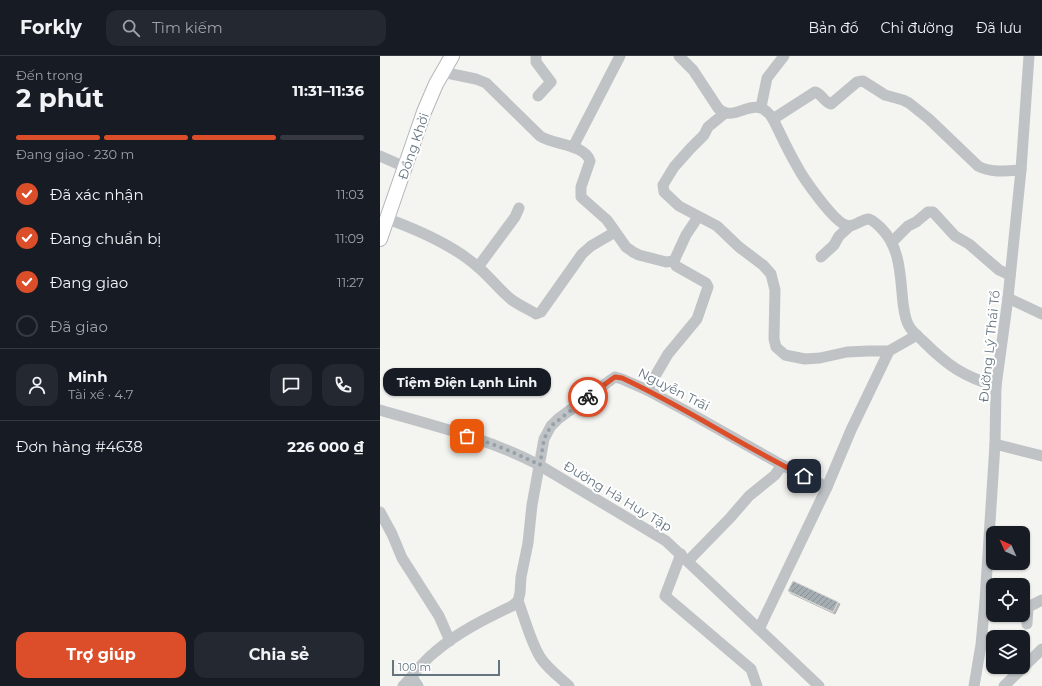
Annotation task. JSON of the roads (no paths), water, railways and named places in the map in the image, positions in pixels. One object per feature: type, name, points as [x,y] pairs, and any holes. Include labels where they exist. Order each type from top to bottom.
[{"type":"main road","name":"Đồng Khởi","points":[[380,240],[424,112],[442,72],[452,56]]},
{"type":"street","points":[[536,56],[536,62],[551,82],[538,96]]},
{"type":"street","points":[[679,56],[693,70],[718,108],[725,113]]},
{"type":"street","points":[[760,108],[767,78],[784,56]]},
{"type":"street","name":"Đường Lý Thái Tổ","points":[[990,578],[996,386],[1008,298],[1021,170],[1029,56]]},
{"type":"street","points":[[573,147],[616,58]]},
{"type":"street","points":[[442,72],[476,79],[486,84],[544,139],[573,147],[586,154],[590,161],[580,187],[581,197],[607,220],[626,247],[633,252],[638,255],[666,262],[674,261]]},
{"type":"street","points":[[773,119],[815,92],[818,93],[827,103],[831,104],[857,82],[863,81],[886,96],[904,100],[909,103],[929,119],[978,166],[985,169],[998,171],[1021,170]]},
{"type":"street","points":[[850,226],[839,221],[817,195],[797,167],[773,119],[768,112],[760,108],[755,107],[725,113],[708,127],[704,135],[679,160],[663,185],[664,192],[679,206],[716,226],[739,247],[764,264],[771,274],[775,290],[774,339],[776,348],[785,355],[805,359],[820,358],[847,352],[889,351],[917,335]]},
{"type":"street","points":[[380,156],[405,167]]},
{"type":"street","points":[[478,267],[515,216],[519,208]]},
{"type":"street","points":[[892,242],[908,226],[916,222],[928,212],[933,212],[955,236],[969,244],[998,270],[1010,275]]},
{"type":"street","points":[[674,261],[686,235],[698,217]]},
{"type":"street","points":[[388,219],[425,234],[457,252],[478,267],[513,301],[536,314],[539,314],[582,254],[591,246],[615,232]]},
{"type":"street","points":[[821,257],[834,245],[839,236],[850,226],[865,219],[871,219],[887,234],[897,255],[904,308],[909,327],[940,359],[968,376],[996,386]]},
{"type":"street","points":[[647,390],[668,354],[697,319],[708,287],[706,283],[676,266],[674,261]]},
{"type":"street","points":[[1008,298],[1042,314]]},
{"type":"street","points":[[759,629],[889,351]]},
{"type":"street","name":"Nguyễn Trãi","points":[[518,601],[521,577],[527,556],[532,505],[544,439],[551,426],[615,377],[622,378],[647,390],[782,465],[826,487]]},
{"type":"street","name":"Đường Hà Huy Tập","points":[[380,410],[496,444],[521,455],[666,541],[819,686]]},
{"type":"street","points":[[995,444],[1042,456]]},
{"type":"street","points":[[757,686],[751,669],[665,596],[684,558],[730,518],[749,496],[775,475],[782,465]]},
{"type":"street","points":[[380,512],[392,534],[402,558],[436,610],[450,641]]},
{"type":"street","points":[[1030,605],[1042,600]]},
{"type":"street","points":[[403,686],[415,682],[427,659],[463,631],[512,606],[518,601],[540,657],[569,686]]},
{"type":"street","name":"Đường Lý Thái Tổ","points":[[974,686],[986,618]]},
{"type":"street","points":[[1004,686],[1042,649]]},
{"type":"place","name":"Tiệm Điện Lạnh Linh","points":[[467,436]]}]
